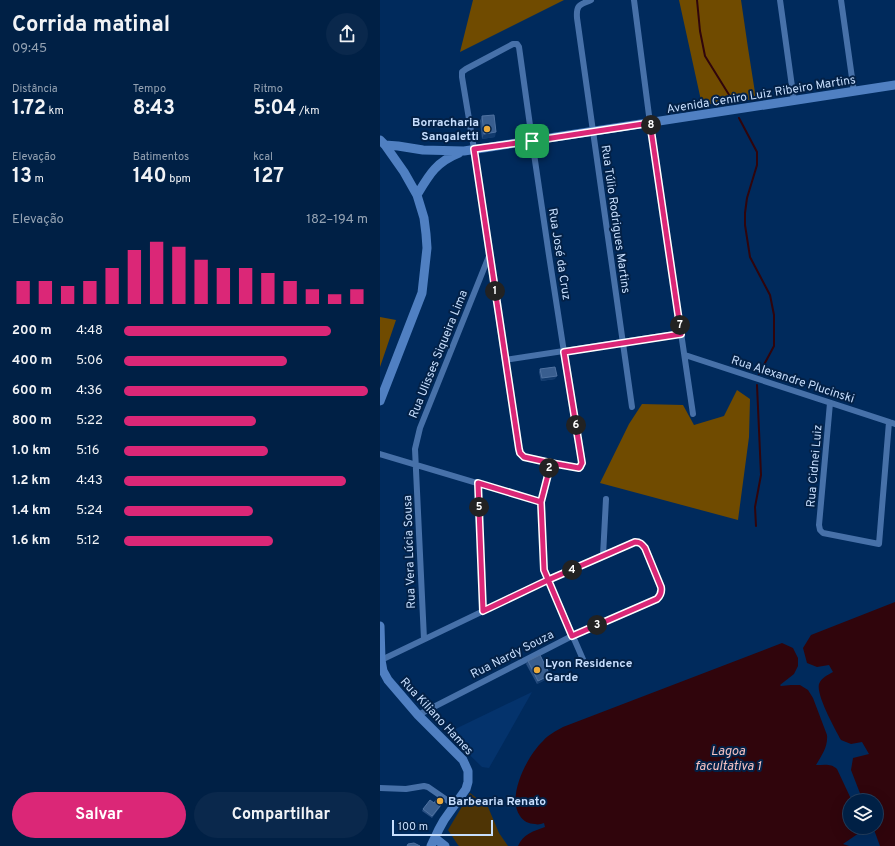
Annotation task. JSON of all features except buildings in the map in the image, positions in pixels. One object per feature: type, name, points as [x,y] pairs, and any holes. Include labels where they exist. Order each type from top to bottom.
[{"type":"street","name":"Rua Túlio Rodrigues Martins","points":[[591,0],[581,5],[576,10],[576,18],[632,407]]},
{"type":"street","points":[[634,0],[650,123],[693,414]]},
{"type":"street","points":[[780,0],[794,101]]},
{"type":"street","points":[[841,0],[854,92]]},
{"type":"street","name":"Rua José da Cruz","points":[[474,149],[462,72],[513,44],[517,44],[519,48],[582,463],[579,468],[551,463]]},
{"type":"street","name":"Avenida Ceniro Luiz Ribeiro Martins","points":[[417,195],[437,166],[449,157],[464,151],[895,86]]},
{"type":"street","points":[[380,401],[422,292],[427,248],[424,218],[417,195],[407,176],[383,142]]},
{"type":"street","name":"Avenida Ceniro Luiz Ribeiro Martins","points":[[383,142],[412,149],[464,151]]},
{"type":"street","points":[[474,149],[520,453],[524,457],[551,463],[541,502],[544,570],[585,664]]},
{"type":"street","name":"Rua Ulisses Siqueira Lima","points":[[416,464],[415,449],[420,428],[489,254]]},
{"type":"street","points":[[505,360],[681,334]]},
{"type":"street","name":"Rua Alexandre Plucinski","points":[[685,355],[892,423]]},
{"type":"street","name":"Rua Cidnei Luiz","points":[[830,403],[819,525],[820,530],[823,533],[879,544],[892,423]]},
{"type":"street","points":[[380,454],[541,502]]},
{"type":"street","name":"Rua Vera Lúcia Sousa","points":[[416,464],[424,639]]},
{"type":"street","points":[[478,483],[483,611]]},
{"type":"street","points":[[381,660],[548,580],[603,556],[606,499]]},
{"type":"street","name":"Rua Nardy Souza","points":[[418,715],[572,636],[657,599],[660,595],[661,587],[642,544],[635,542],[603,556]]},
{"type":"street","name":"Rua Kiliano Hames","points":[[380,626],[381,660],[383,671],[388,680],[418,715],[456,753],[468,771],[468,782],[466,789],[439,829],[433,842]]},
{"type":"street","points":[[380,788],[424,786],[428,787],[454,805]]},
{"type":"street","points":[[433,842],[445,846]]},
{"type":"shaded area","points":[[473,0],[564,0],[460,52]]},
{"type":"shaded area","points":[[679,0],[741,0],[756,99],[702,105]]},
{"type":"shaded area","points":[[380,317],[396,320],[380,367]]},
{"type":"shaded area","points":[[737,390],[750,399],[749,437],[738,520],[600,483],[629,424],[642,404],[683,405],[694,425],[724,416]]},
{"type":"shaded area","points":[[532,692],[489,768],[482,767],[447,733]]},
{"type":"shaded area","points":[[470,793],[488,807],[499,833],[508,846],[458,845],[448,830]]},
{"type":"water","points":[[895,602],[895,846],[880,846],[876,834],[883,834],[883,794],[860,794],[851,770],[853,758],[869,754],[862,742],[851,744],[841,740],[820,696],[819,684],[825,676],[833,672],[829,665],[817,667],[807,663],[803,648],[811,635]]},
{"type":"water","name":"Lagoa facultativa 1","points":[[782,643],[793,648],[798,658],[798,666],[794,674],[780,685],[800,685],[808,690],[813,698],[827,735],[826,747],[816,765],[830,765],[837,769],[849,794],[843,794],[843,834],[858,834],[843,844],[849,846],[518,846],[526,836],[545,827],[544,823],[533,824],[526,822],[520,816],[516,808],[517,787],[521,776],[525,766],[537,747],[552,733],[563,727]]},
{"type":"waterway","points":[[697,0],[700,31],[705,56],[731,98]]},
{"type":"waterway","points":[[739,118],[757,152],[757,165],[747,198],[745,213],[745,225],[750,257],[770,295],[774,315],[774,346],[759,374]]},
{"type":"waterway","points":[[756,526],[755,507],[761,475],[757,385]]},
{"type":"place","name":"Borracharia Sangaletti","points":[[487,129]]},
{"type":"place","name":"Lyon Residence Garde","points":[[537,670]]},
{"type":"place","name":"Barbearia Renato","points":[[440,801]]},
{"type":"route","points":[[532,141],[474,149],[519,449],[520,453],[524,457],[551,463],[541,502],[543,564],[548,580],[572,636],[657,599],[660,595],[661,587],[645,548],[639,542],[635,542],[548,580],[483,611],[478,483],[541,502],[551,463],[580,467],[582,463],[564,352],[681,334],[650,123],[532,141]]}]
